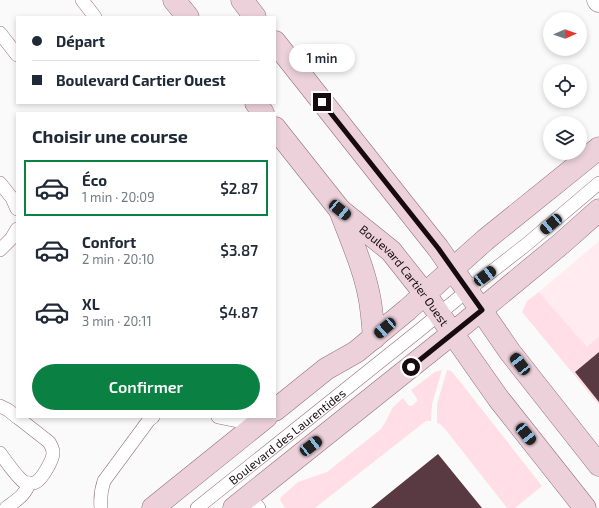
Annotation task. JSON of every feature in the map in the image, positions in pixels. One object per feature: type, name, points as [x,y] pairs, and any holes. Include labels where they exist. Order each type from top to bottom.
[{"type":"main road","points":[[174,0],[187,16]]},
{"type":"main road","points":[[242,0],[254,16]]},
{"type":"main road","points":[[276,43],[454,269],[510,352],[598,460]]},
{"type":"main road","name":"Boulevard Cartier Ouest","points":[[276,129],[340,210],[391,251],[425,294],[503,404],[585,508]]},
{"type":"main road","points":[[276,409],[326,369],[356,352],[374,338],[454,269],[485,240],[599,148]]},
{"type":"main road","points":[[340,210],[362,271],[368,293],[374,338]]},
{"type":"main road","name":"Boulevard des Laurentides","points":[[247,504],[482,310],[599,210]]},
{"type":"main road","points":[[154,508],[261,421]]},
{"type":"lane","points":[[84,0],[94,16]]},
{"type":"lane","points":[[0,33],[16,54]]},
{"type":"lane","points":[[0,183],[12,198],[16,207]]},
{"type":"lane","name":"Boulevard des Laurentides","points":[[197,508],[527,244],[599,183]]},
{"type":"lane","points":[[0,250],[11,239],[16,231]]},
{"type":"lane","points":[[374,338],[376,365]]},
{"type":"lane","points":[[0,406],[16,416]]},
{"type":"lane","points":[[0,453],[20,478],[30,483],[37,482],[41,478],[52,461],[54,452],[49,442],[18,418]]},
{"type":"lane","points":[[102,508],[100,502],[104,481],[152,418]]},
{"type":"lane","points":[[229,418],[261,421]]},
{"type":"lane","points":[[6,508],[27,490],[30,483]]},
{"type":"shaded area","points":[[599,241],[599,336],[587,347],[539,292]]},
{"type":"shaded area","points":[[539,292],[587,347],[599,336],[599,405],[522,312],[527,301]]},
{"type":"shaded area","points":[[442,370],[432,404],[431,421],[426,421],[422,424],[315,508],[285,508],[280,500],[281,497],[298,482],[327,472],[381,429],[393,407],[403,398],[408,405],[412,406],[417,399],[411,390],[435,372]]},
{"type":"shaded area","points":[[447,370],[451,371],[458,379],[542,486],[515,508],[507,508],[445,429],[437,423],[437,404]]},
{"type":"building","points":[[599,352],[599,402],[575,372]]},
{"type":"building","points":[[438,454],[482,508],[371,508]]},
{"type":"route","points":[[322,102],[405,205],[454,269],[482,310],[411,367]]}]
